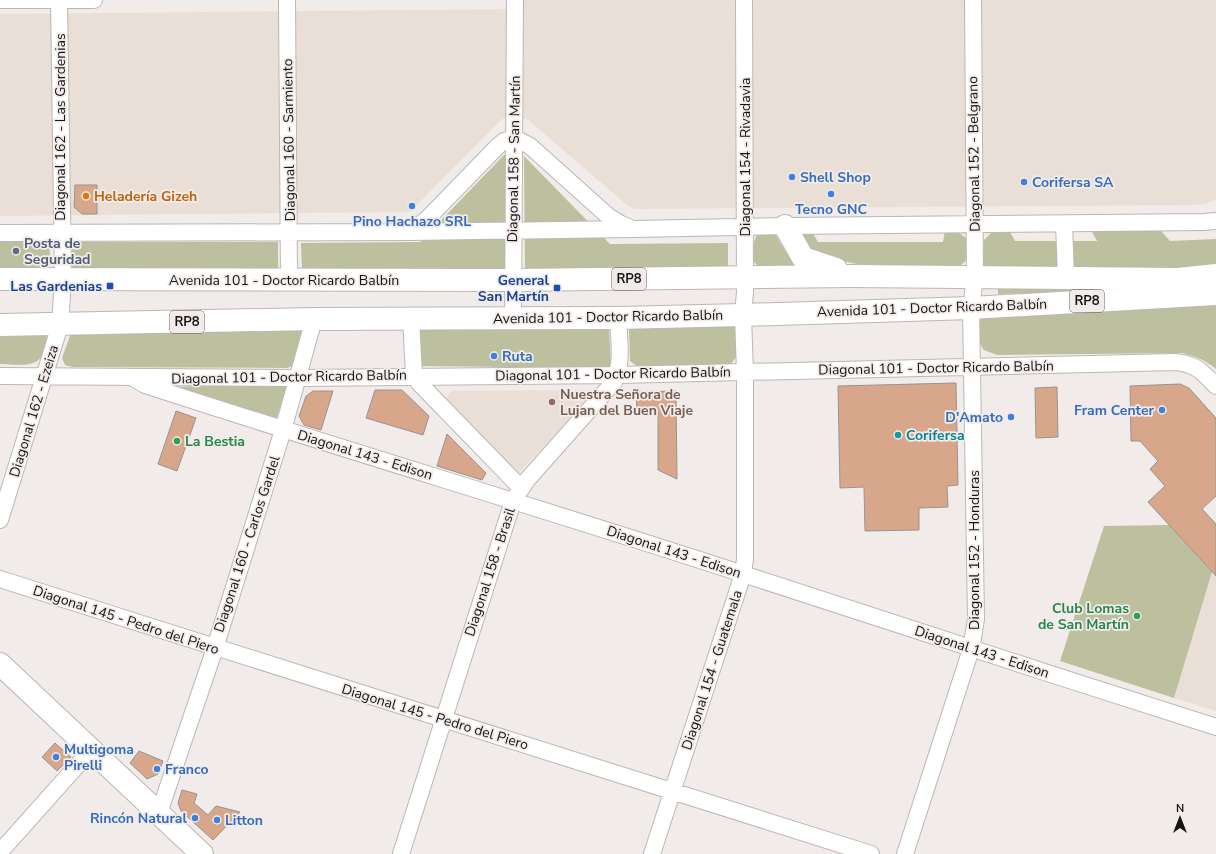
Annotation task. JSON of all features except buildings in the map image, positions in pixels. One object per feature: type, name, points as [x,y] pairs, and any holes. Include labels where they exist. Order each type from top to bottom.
[{"type":"main road","points":[[785,226],[803,258],[850,276]]},
{"type":"main road","name":"Avenida 101 - Doctor Ricardo Balbín","points":[[0,279],[513,280],[745,276],[1066,276],[1178,279],[1216,275]]},
{"type":"main road","name":"Avenida 101 - Doctor Ricardo Balbín","points":[[0,325],[314,319],[618,318],[743,315],[971,308],[1216,294]]},
{"type":"main road","points":[[0,664],[202,854]]},
{"type":"street","points":[[0,0],[94,0]]},
{"type":"street","name":"Diagonal 162 - Las Gardenias","points":[[59,0],[61,232],[63,279],[60,325]]},
{"type":"street","name":"Diagonal 160 - Sarmiento","points":[[287,0],[290,231],[289,280]]},
{"type":"street","name":"Diagonal 158 - San Martín","points":[[513,318],[515,0]]},
{"type":"street","name":"Diagonal 154 - Rivadavia","points":[[743,315],[745,276],[744,0]]},
{"type":"street","name":"Diagonal 152 - Belgrano","points":[[971,308],[975,277],[973,0]]},
{"type":"street","points":[[408,232],[425,221],[497,147],[504,141],[515,138],[530,146],[608,216],[633,229]]},
{"type":"street","points":[[0,233],[290,231],[408,232],[745,226],[975,226],[1204,222],[1216,220]]},
{"type":"street","points":[[1064,224],[1066,276]]},
{"type":"street","name":"Diagonal 152 - Honduras","points":[[905,854],[970,649],[976,619],[971,308]]},
{"type":"street","name":"Diagonal 154 - Guatemala","points":[[652,854],[743,574],[745,559],[745,372],[743,315]]},
{"type":"street","points":[[411,318],[414,375],[420,384],[517,494]]},
{"type":"street","name":"Diagonal 158 - Brasil","points":[[401,854],[517,494],[609,390],[618,374],[620,362],[618,318]]},
{"type":"street","name":"Diagonal 160 - Carlos Gardel","points":[[159,814],[214,648],[283,430],[299,378],[314,319]]},
{"type":"street","name":"Diagonal 162 - Ezeiza","points":[[0,520],[46,376],[60,325]]},
{"type":"street","name":"Diagonal 101 - Doctor Ricardo Balbín","points":[[0,376],[299,378],[414,375],[745,372],[1188,363],[1198,368],[1216,386]]},
{"type":"street","name":"Diagonal 143 - Edison","points":[[133,378],[145,385],[283,430],[517,494],[743,574],[970,649],[1216,727]]},
{"type":"street","name":"Diagonal 145 - Pedro del Piero","points":[[0,579],[214,648],[871,854]]},
{"type":"street","points":[[0,852],[91,750]]},
{"type":"shaded area","points":[[523,0],[1216,0],[1216,199],[1206,204],[1195,205],[635,209],[627,205],[527,119],[502,119],[410,212],[0,216],[0,14],[522,9]]},
{"type":"shaded area","points":[[584,390],[590,397],[519,473],[446,399],[451,391]]},
{"type":"shaded area","points":[[1212,572],[1216,573],[1216,711],[1174,698]]},
{"type":"green space","points":[[505,154],[505,271],[302,270],[301,243],[420,242]]},
{"type":"green space","points":[[524,156],[610,244],[728,243],[728,271],[525,273]]},
{"type":"green space","points":[[1003,229],[1009,230],[1015,241],[1097,241],[1091,230],[1161,231],[1170,241],[1216,239],[1216,264],[1189,268],[983,269],[984,240],[991,233]]},
{"type":"green space","points":[[801,230],[811,230],[818,242],[943,242],[945,230],[949,230],[960,234],[968,240],[968,255],[965,262],[958,267],[857,264],[827,258],[801,245]]},
{"type":"green space","points":[[774,232],[787,254],[800,265],[758,266],[753,261],[754,242],[757,234]]},
{"type":"green space","points":[[0,240],[32,240],[44,243],[49,246],[50,255],[48,265],[40,269],[0,269]]},
{"type":"green space","points":[[72,242],[278,242],[278,272],[72,272]]},
{"type":"green space","points":[[1093,286],[1190,289],[998,294],[998,289]]},
{"type":"green space","points":[[1216,302],[1216,369],[1200,359],[1182,353],[997,355],[984,350],[978,333],[979,324],[983,316]]},
{"type":"green space","points":[[729,321],[738,327],[739,348],[736,357],[729,365],[638,367],[630,361],[629,330],[631,326]]},
{"type":"green space","points":[[297,325],[306,333],[296,365],[287,368],[72,367],[65,365],[62,358],[71,333]]},
{"type":"green space","points":[[609,327],[611,368],[416,366],[417,329]]},
{"type":"green space","points":[[0,332],[46,334],[47,341],[42,356],[33,363],[20,365],[0,364]]},
{"type":"green space","points":[[288,384],[275,422],[173,387]]},
{"type":"green space","name":"Club Lomas de San Martín","points":[[1169,525],[1212,572],[1174,698],[1060,661],[1104,526]]},
{"type":"place","name":"Shell Shop","points":[[792,177]]},
{"type":"place","name":"Corifersa SA","points":[[1024,182]]},
{"type":"place","name":"Tecno GNC","points":[[831,194]]},
{"type":"place","name":"Heladería Gizeh","points":[[86,196]]},
{"type":"place","name":"Pino Hachazo SRL","points":[[412,206]]},
{"type":"place","name":"Posta de Seguridad","points":[[16,251]]},
{"type":"place","name":"Las Gardenias","points":[[110,286]]},
{"type":"place","name":"General San Martín","points":[[557,288]]},
{"type":"place","name":"Ruta","points":[[494,356]]},
{"type":"place","name":"Nuestra Señora de Lujan del Buen Viaje","points":[[552,402]]},
{"type":"place","name":"Fram Center","points":[[1162,410]]},
{"type":"place","name":"D'Amato","points":[[1011,417]]},
{"type":"place","name":"Corifersa","points":[[898,435]]},
{"type":"place","name":"La Bestia","points":[[177,441]]},
{"type":"place","name":"Club Lomas de San Martín","points":[[1137,616]]},
{"type":"place","name":"Multigoma Pirelli","points":[[56,757]]},
{"type":"place","name":"Franco","points":[[157,769]]},
{"type":"place","name":"Rincón Natural","points":[[195,818]]},
{"type":"place","name":"Litton","points":[[217,820]]}]
